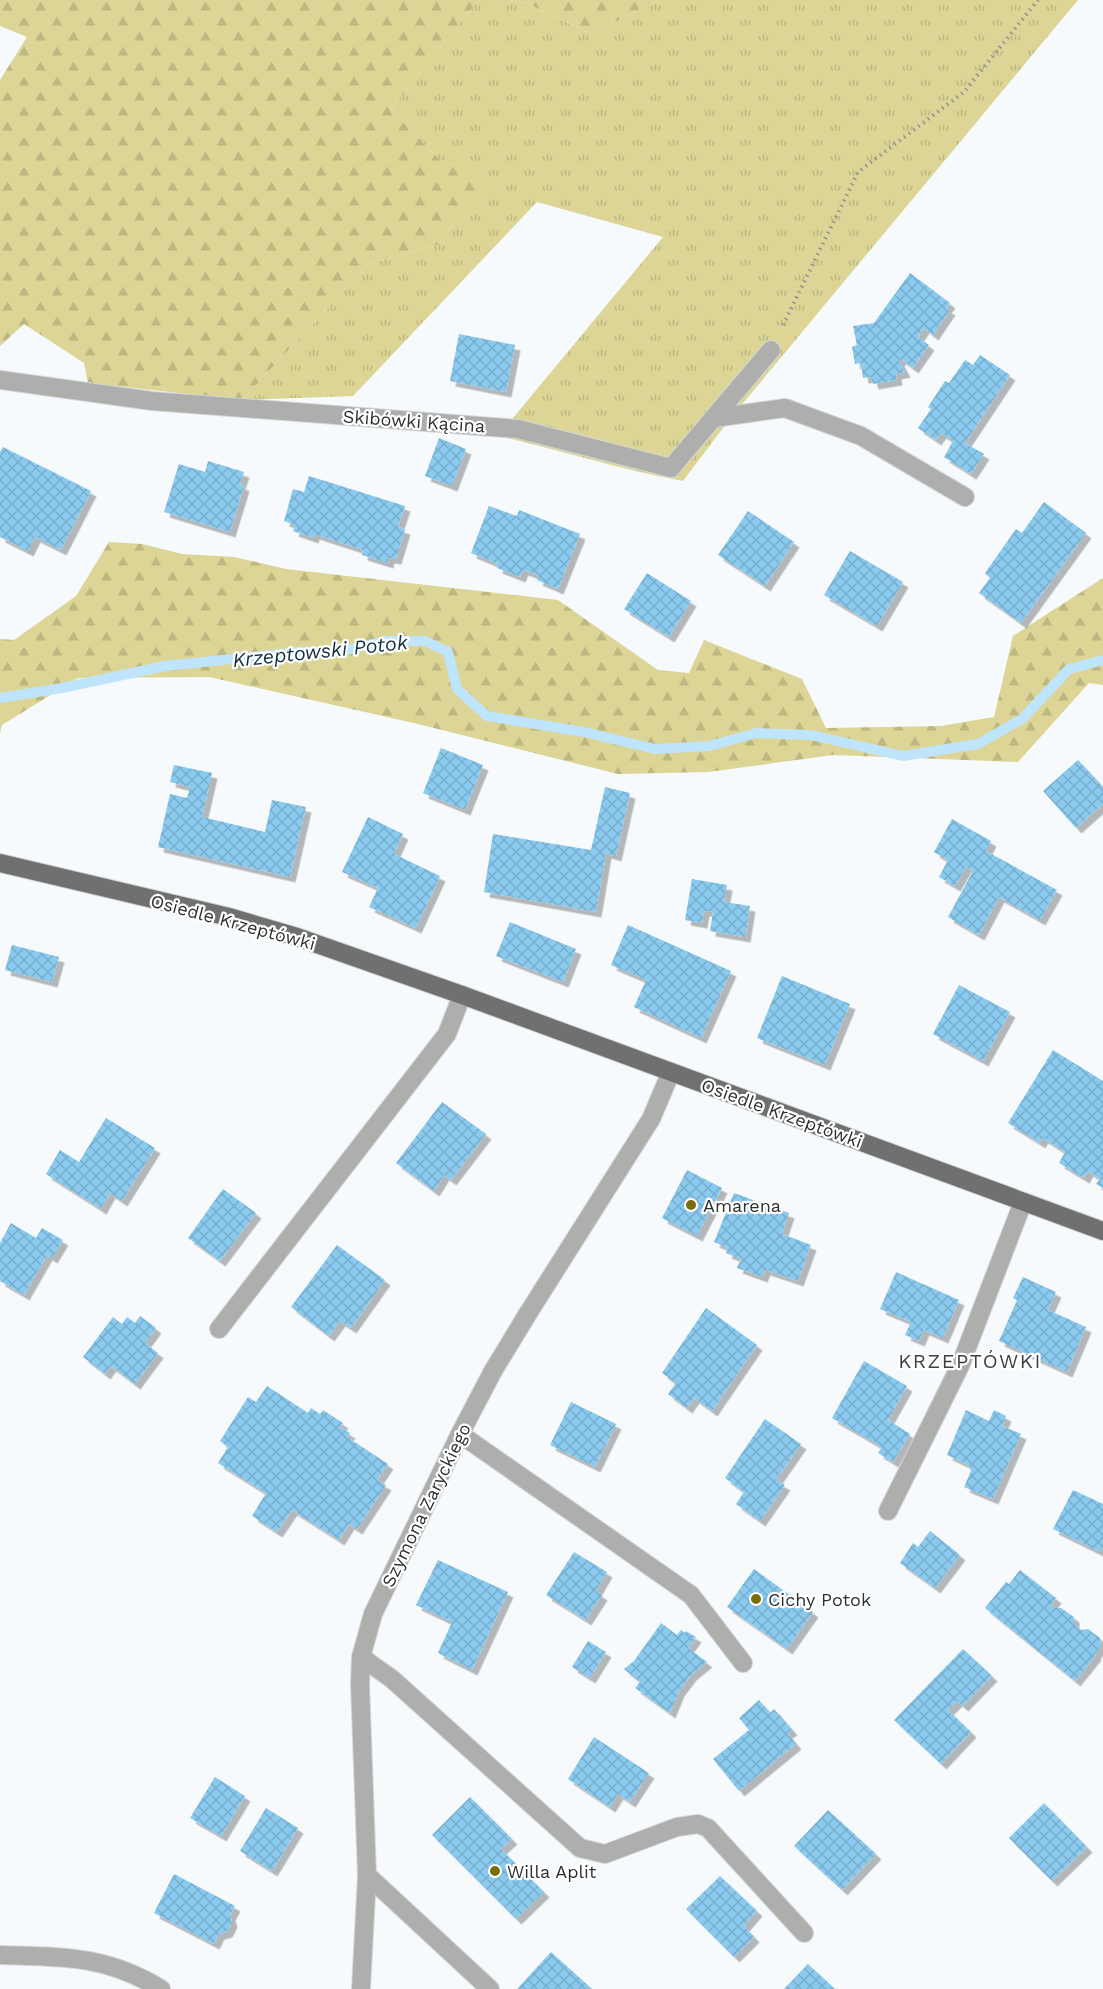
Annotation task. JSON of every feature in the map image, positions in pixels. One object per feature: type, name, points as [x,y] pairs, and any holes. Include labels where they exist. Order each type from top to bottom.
[{"type":"main road","name":"Osiedle Krzeptówki","points":[[0,863],[230,917],[354,956],[1103,1231]]},
{"type":"street","name":"Skibówki Kącina","points":[[0,380],[152,401],[518,429],[671,468],[771,350]]},
{"type":"street","points":[[714,418],[785,408],[861,436],[965,497]]},
{"type":"street","points":[[219,1329],[447,1034],[462,995]]},
{"type":"street","name":"Szymona Zaryckiego","points":[[361,1989],[368,1875],[360,1684],[361,1657],[373,1614],[459,1434],[498,1362],[651,1119],[671,1072]]},
{"type":"street","points":[[888,1511],[960,1366],[1023,1202]]},
{"type":"street","points":[[459,1434],[692,1595],[743,1663]]},
{"type":"street","points":[[361,1657],[392,1679],[580,1848],[605,1854],[677,1827],[698,1824],[708,1828],[804,1933]]},
{"type":"street","points":[[368,1875],[490,1989]]},
{"type":"street","points":[[0,1955],[74,1957],[99,1962],[142,1977],[161,1989]]},
{"type":"path","points":[[771,350],[858,172],[964,92],[1038,0]]},
{"type":"green space","points":[[0,0],[479,0],[391,109],[439,159],[488,180],[437,245],[369,263],[242,400],[88,383],[84,363],[24,324],[0,346],[0,80],[27,37],[0,26]]},
{"type":"green space","points":[[479,0],[508,0],[526,3],[592,34],[658,0],[1078,0],[729,420],[683,481],[498,436],[663,237],[537,202],[353,396],[242,400],[369,263],[437,245],[487,181],[439,159],[391,109]]},
{"type":"green space","points":[[508,0],[658,0],[592,34],[526,3]]},
{"type":"green space","points":[[109,542],[142,544],[182,554],[234,557],[286,569],[558,600],[658,670],[689,673],[704,640],[802,679],[826,728],[941,726],[994,717],[1013,636],[1103,578],[1103,685],[1089,683],[1018,762],[833,755],[708,772],[618,774],[418,724],[209,677],[78,678],[2,725],[0,733],[0,639],[14,640],[76,596]]},
{"type":"building","points":[[910,273],[950,303],[946,308],[950,310],[933,335],[924,328],[918,337],[929,345],[913,368],[901,359],[899,361],[905,372],[896,374],[897,380],[873,384],[871,377],[863,378],[861,363],[855,364],[852,347],[857,345],[853,326],[874,323]]},
{"type":"building","points":[[459,334],[515,345],[506,392],[450,381]]},
{"type":"building","points":[[980,355],[1010,375],[965,443],[984,454],[971,474],[944,457],[953,441],[941,433],[936,440],[918,428],[931,409],[928,407],[945,381],[949,383],[965,360],[973,365]]},
{"type":"building","points":[[439,438],[466,449],[452,486],[425,476]]},
{"type":"building","points":[[3,447],[91,491],[61,550],[35,537],[28,551],[0,537],[0,452]]},
{"type":"building","points":[[208,461],[244,472],[240,484],[244,486],[230,532],[164,512],[179,464],[205,472]]},
{"type":"building","points":[[309,476],[405,506],[398,527],[405,529],[396,559],[389,558],[388,563],[362,555],[363,550],[314,534],[313,538],[293,531],[295,525],[284,521],[293,489],[304,492]]},
{"type":"building","points":[[1044,502],[1086,533],[1021,623],[979,593],[990,578],[985,573],[1016,529],[1022,533]]},
{"type":"building","points":[[489,506],[517,516],[519,510],[580,534],[558,589],[537,580],[539,576],[523,570],[520,577],[497,568],[498,564],[471,553]]},
{"type":"building","points":[[748,511],[794,542],[765,586],[718,555]]},
{"type":"building","points":[[850,551],[903,582],[877,626],[824,595]]},
{"type":"building","points":[[647,573],[691,601],[669,637],[624,609]]},
{"type":"building","points":[[441,748],[483,765],[465,810],[423,793]]},
{"type":"building","points":[[1078,760],[1103,787],[1103,804],[1076,828],[1043,791]]},
{"type":"building","points":[[174,765],[212,773],[202,817],[265,832],[272,800],[306,807],[290,877],[158,847],[170,794],[187,798],[190,787],[170,782]]},
{"type":"building","points":[[605,787],[630,793],[616,856],[606,853],[596,912],[484,892],[493,834],[591,850]]},
{"type":"building","points":[[368,817],[403,834],[394,854],[440,876],[416,928],[369,907],[378,888],[342,872]]},
{"type":"building","points":[[952,819],[991,841],[986,851],[1057,890],[1040,920],[999,897],[979,935],[948,917],[973,871],[966,867],[955,886],[939,877],[948,860],[934,852]]},
{"type":"building","points":[[692,879],[727,885],[724,902],[750,906],[745,937],[710,931],[713,912],[704,911],[702,923],[685,920]]},
{"type":"building","points":[[510,922],[576,949],[563,982],[496,956]]},
{"type":"building","points":[[628,925],[731,971],[701,1038],[634,1007],[646,980],[611,965]]},
{"type":"building","points":[[12,945],[59,957],[52,982],[5,970]]},
{"type":"building","points":[[782,976],[850,1004],[825,1065],[757,1038]]},
{"type":"building","points":[[959,985],[1010,1012],[983,1061],[933,1034]]},
{"type":"building","points":[[1053,1050],[1103,1081],[1103,1188],[1096,1184],[1100,1179],[1088,1171],[1084,1178],[1059,1163],[1065,1152],[1043,1138],[1040,1143],[1008,1123]]},
{"type":"building","points":[[442,1102],[486,1134],[451,1180],[444,1175],[434,1191],[396,1163]]},
{"type":"building","points":[[106,1118],[155,1148],[122,1201],[110,1193],[101,1209],[46,1174],[60,1150],[79,1162]]},
{"type":"building","points":[[687,1170],[722,1188],[697,1236],[662,1218]]},
{"type":"building","points":[[223,1189],[256,1213],[220,1261],[188,1238]]},
{"type":"building","points":[[734,1193],[789,1213],[782,1234],[811,1245],[798,1281],[765,1270],[762,1277],[737,1268],[741,1259],[726,1253],[728,1248],[714,1242]]},
{"type":"building","points":[[11,1223],[36,1238],[42,1228],[63,1240],[52,1258],[47,1255],[24,1295],[0,1281],[0,1243]]},
{"type":"building","points":[[337,1245],[385,1280],[351,1328],[340,1321],[329,1336],[291,1307]]},
{"type":"building","points":[[896,1272],[959,1300],[943,1338],[924,1330],[919,1341],[905,1335],[911,1322],[880,1309]]},
{"type":"building","points":[[1023,1277],[1056,1292],[1048,1310],[1086,1327],[1067,1372],[999,1341],[1017,1300],[1013,1298]]},
{"type":"building","points":[[706,1308],[757,1345],[712,1411],[694,1398],[687,1408],[668,1394],[676,1383],[662,1373]]},
{"type":"building","points":[[140,1316],[156,1328],[145,1343],[158,1353],[135,1384],[111,1366],[105,1374],[83,1357],[113,1317],[122,1324],[127,1317],[135,1323]]},
{"type":"building","points":[[864,1361],[907,1386],[888,1420],[910,1434],[893,1462],[878,1453],[882,1447],[832,1418]]},
{"type":"building","points":[[267,1386],[308,1413],[311,1408],[320,1414],[323,1410],[343,1423],[340,1427],[350,1433],[347,1437],[388,1464],[377,1480],[386,1485],[357,1529],[349,1524],[339,1540],[292,1510],[277,1532],[252,1516],[266,1493],[218,1463],[228,1447],[220,1441],[248,1397],[256,1402]]},
{"type":"building","points":[[571,1402],[616,1424],[595,1467],[550,1445]]},
{"type":"building","points":[[966,1410],[989,1421],[994,1410],[1006,1416],[1002,1426],[1021,1434],[993,1499],[964,1487],[971,1471],[969,1465],[947,1455]]},
{"type":"building","points":[[765,1419],[801,1444],[776,1480],[785,1485],[760,1521],[736,1504],[744,1492],[725,1478]]},
{"type":"building","points":[[1073,1490],[1103,1504],[1103,1547],[1100,1552],[1053,1529]]},
{"type":"building","points":[[930,1531],[960,1555],[935,1588],[900,1563],[913,1543],[918,1547]]},
{"type":"building","points":[[574,1552],[607,1572],[596,1591],[602,1595],[586,1620],[546,1595]]},
{"type":"building","points":[[438,1560],[508,1592],[472,1670],[438,1653],[452,1622],[416,1605]]},
{"type":"building","points":[[754,1569],[813,1612],[787,1649],[727,1607]]},
{"type":"building","points":[[1020,1570],[1056,1598],[1051,1605],[1061,1608],[1074,1617],[1074,1624],[1081,1630],[1088,1629],[1100,1638],[1101,1646],[1096,1655],[1075,1681],[985,1608],[1006,1582],[1009,1584]]},
{"type":"building","points":[[661,1623],[677,1635],[681,1630],[696,1637],[688,1648],[707,1662],[691,1675],[679,1691],[670,1713],[635,1688],[640,1682],[624,1669],[634,1661]]},
{"type":"building","points":[[588,1641],[606,1652],[590,1678],[572,1667]]},
{"type":"building","points":[[963,1649],[992,1676],[963,1706],[957,1701],[948,1710],[971,1732],[941,1764],[894,1720]]},
{"type":"building","points":[[759,1700],[770,1713],[774,1709],[792,1730],[787,1733],[796,1744],[739,1791],[713,1759],[749,1730],[739,1718]]},
{"type":"building","points":[[594,1737],[649,1773],[630,1802],[618,1794],[610,1807],[568,1779]]},
{"type":"building","points":[[215,1777],[245,1796],[221,1836],[190,1818]]},
{"type":"building","name":"Willa Aplit","points":[[470,1797],[512,1839],[501,1849],[544,1892],[516,1919],[432,1835]]},
{"type":"building","points":[[1044,1803],[1087,1847],[1052,1881],[1009,1838]]},
{"type":"building","points":[[266,1808],[298,1828],[272,1871],[240,1851]]},
{"type":"building","points":[[828,1810],[876,1854],[842,1890],[794,1846]]},
{"type":"building","points":[[174,1874],[235,1906],[230,1915],[232,1922],[227,1932],[219,1934],[214,1944],[154,1913]]},
{"type":"building","points":[[720,1876],[757,1911],[744,1926],[754,1937],[734,1957],[686,1909]]},
{"type":"building","points":[[551,1952],[592,1989],[517,1989]]},
{"type":"building","points":[[808,1964],[835,1989],[784,1989]]},
{"type":"waterway","name":"Krzeptowski Potok","points":[[0,698],[62,688],[165,666],[299,652],[343,651],[385,641],[425,641],[448,652],[457,689],[487,716],[584,732],[655,749],[709,746],[757,733],[811,735],[903,756],[978,744],[1022,719],[1069,669],[1103,660]]},
{"type":"place","name":"Amarena","points":[[691,1205]]},
{"type":"place","name":"Cichy Potok","points":[[756,1599]]},
{"type":"place","name":"Willa Aplit","points":[[495,1871]]},
{"type":"district","name":"KRZEPTÓWKI","points":[[970,1361]]}]
